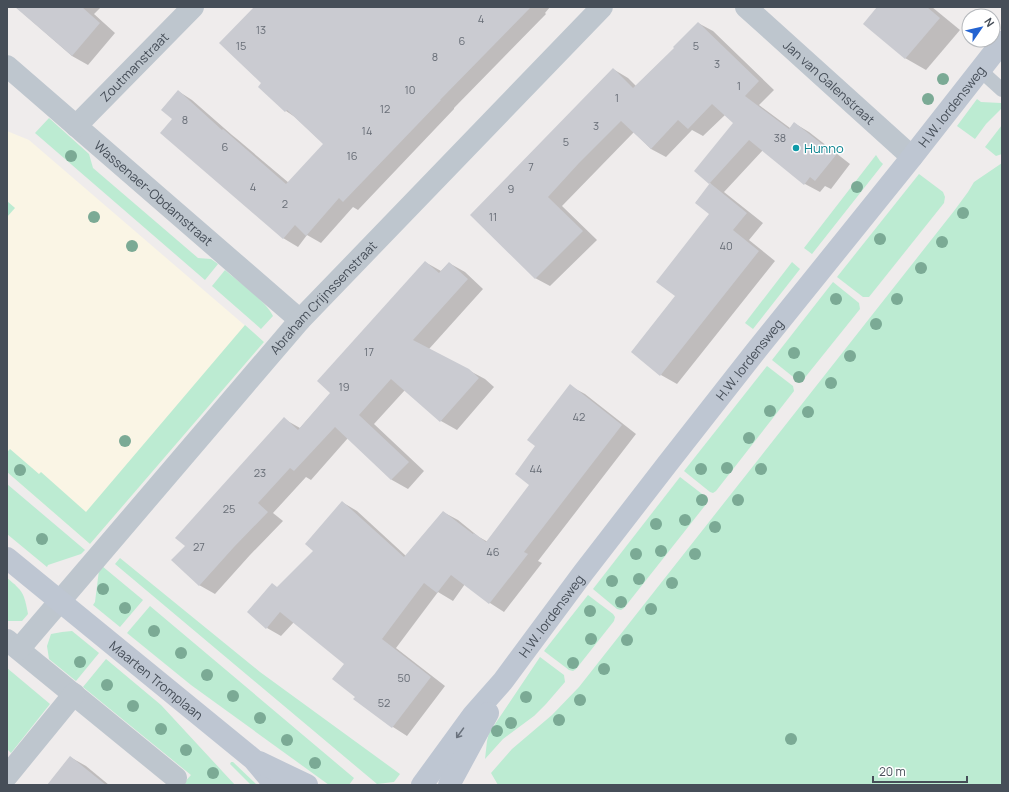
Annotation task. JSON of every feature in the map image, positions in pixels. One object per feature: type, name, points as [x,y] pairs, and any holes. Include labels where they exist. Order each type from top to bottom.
[{"type":"main road","name":"H.W. Iordensweg","points":[[422,785],[473,715],[503,681],[583,573],[668,463],[1002,42]]},
{"type":"main road","name":"Maarten Tromplaan","points":[[7,558],[253,759],[275,785]]},
{"type":"main road","name":"H.W. Iordensweg","points":[[449,785],[482,726],[503,681]]},
{"type":"main road","name":"Maarten Tromplaan","points":[[253,759],[307,785]]},
{"type":"street","name":"Zoutmanstraat","points":[[76,126],[193,7]]},
{"type":"street","name":"Abraham Crijnssenstraat","points":[[59,601],[300,320],[602,7]]},
{"type":"street","name":"Jan van Galenstraat","points":[[746,7],[912,157]]},
{"type":"street","name":"Wassenaer-Obdamstraat","points":[[7,66],[300,320]]},
{"type":"street","points":[[59,601],[13,644],[176,778]]},
{"type":"street","points":[[7,776],[74,694]]},
{"type":"lane","points":[[980,70],[1002,90]]},
{"type":"shaded area","points":[[7,131],[29,140],[264,342],[90,544],[7,472]]},
{"type":"green space","points":[[977,99],[981,102],[1001,103],[1002,108],[986,124],[975,139],[957,126]]},
{"type":"green space","points":[[49,118],[89,154],[93,168],[198,258],[211,259],[218,264],[205,280],[35,133]]},
{"type":"green space","points":[[1002,125],[1002,154],[996,156],[985,147]]},
{"type":"green space","points":[[876,155],[883,164],[812,254],[804,248]]},
{"type":"green space","points":[[1002,163],[1002,785],[498,785],[491,773],[512,749],[552,715],[579,687],[954,211],[974,182]]},
{"type":"green space","points":[[919,174],[943,192],[945,197],[944,203],[869,297],[863,297],[837,277]]},
{"type":"green space","points":[[7,201],[15,208],[7,217]]},
{"type":"green space","points":[[792,262],[800,269],[753,329],[745,323]]},
{"type":"green space","points":[[225,270],[258,298],[273,316],[261,329],[212,286]]},
{"type":"green space","points":[[833,282],[859,303],[860,309],[803,380],[797,380],[772,360]]},
{"type":"green space","points":[[245,325],[264,342],[90,544],[7,472],[7,452],[10,449],[39,474],[41,472],[86,512]]},
{"type":"green space","points":[[767,366],[793,386],[794,391],[716,491],[713,493],[710,492],[684,471]]},
{"type":"green space","points":[[680,477],[706,497],[707,503],[624,608],[621,610],[617,609],[593,589]]},
{"type":"green space","points":[[7,484],[85,550],[81,554],[48,565],[47,567],[7,534]]},
{"type":"green space","points":[[120,558],[260,672],[400,774],[394,782],[377,784],[115,564]]},
{"type":"green space","points":[[102,566],[143,600],[120,627],[93,605],[95,602],[99,570]]},
{"type":"green space","points":[[7,578],[20,590],[24,597],[28,614],[22,621],[7,621]]},
{"type":"green space","points":[[588,595],[615,617],[614,621],[573,671],[569,670],[544,651]]},
{"type":"green space","points":[[150,606],[354,778],[349,785],[329,785],[191,685],[127,633]]},
{"type":"green space","points":[[72,631],[99,653],[76,681],[49,659],[47,646],[51,634]]},
{"type":"green space","points":[[540,657],[564,675],[565,682],[534,716],[503,739],[485,759],[489,733]]},
{"type":"green space","points":[[106,659],[161,705],[235,785],[182,785],[191,775],[83,687]]},
{"type":"green space","points":[[7,668],[50,704],[11,753],[7,749]]},
{"type":"green space","points":[[233,762],[257,785],[251,785],[230,764]]},
{"type":"building","points":[[15,7],[82,7],[100,23],[72,56]]},
{"type":"building","points":[[254,7],[531,7],[343,202],[339,198],[306,236],[295,225],[283,239],[160,133],[172,119],[161,110],[178,90],[222,130],[223,129],[286,184],[323,144],[287,110],[285,112],[258,87],[261,83],[219,43]]},
{"type":"building","points":[[877,7],[927,7],[940,18],[905,59],[863,24]]},
{"type":"building","points":[[698,22],[759,81],[745,96],[789,129],[794,122],[836,155],[815,181],[810,177],[804,185],[749,140],[709,184],[694,171],[733,123],[712,104],[688,129],[678,120],[651,149],[621,121],[548,197],[583,231],[535,279],[470,215],[613,68],[633,88]]},
{"type":"building","points":[[710,183],[747,213],[733,230],[759,251],[660,376],[631,352],[675,296],[656,282],[709,214],[695,203]]},
{"type":"building","points":[[425,261],[439,273],[449,262],[468,279],[413,340],[469,369],[479,378],[440,422],[391,379],[359,415],[409,462],[391,480],[335,427],[294,471],[290,468],[258,503],[268,512],[199,586],[171,560],[185,546],[175,538],[284,417],[298,430],[330,393],[317,381]]},
{"type":"building","points":[[570,384],[622,425],[524,552],[528,554],[489,604],[451,575],[437,593],[424,583],[382,639],[431,677],[392,728],[353,699],[355,697],[332,679],[344,664],[280,612],[266,629],[247,612],[272,583],[277,587],[313,551],[305,544],[342,501],[404,557],[443,511],[486,542],[529,485],[515,474],[535,446],[527,440]]},
{"type":"building","points":[[70,756],[106,785],[47,785]]},
{"type":"place","name":"Hunno","points":[[796,148]]}]
